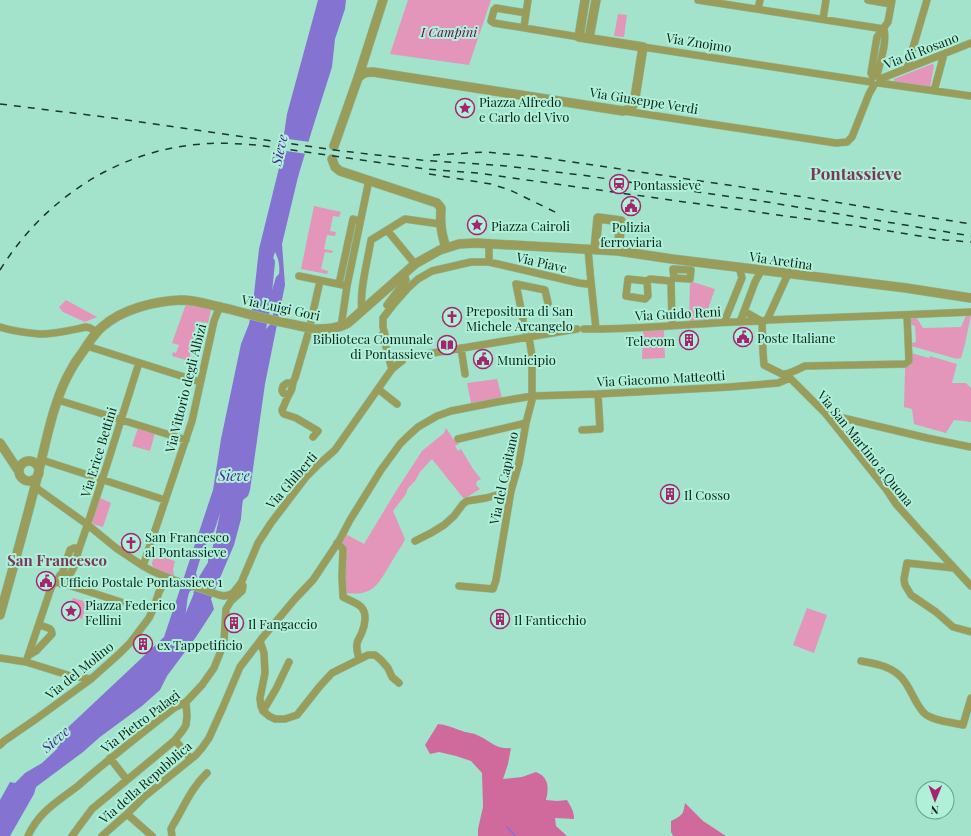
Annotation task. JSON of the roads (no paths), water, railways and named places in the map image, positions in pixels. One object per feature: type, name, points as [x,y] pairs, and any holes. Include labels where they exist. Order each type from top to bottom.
[{"type":"street","points":[[334,146],[383,0]]},
{"type":"street","points":[[524,27],[528,0]]},
{"type":"street","points":[[579,37],[585,0]]},
{"type":"street","points":[[589,38],[596,0]]},
{"type":"street","points":[[698,0],[884,29]]},
{"type":"street","points":[[758,9],[760,0]]},
{"type":"street","points":[[823,19],[826,0]]},
{"type":"street","points":[[868,0],[891,2]]},
{"type":"street","points":[[907,68],[927,0]]},
{"type":"street","name":"Via Giuseppe Verdi","points":[[373,72],[842,143],[847,142],[852,137],[875,80],[885,45],[886,36],[884,29],[888,22],[891,2]]},
{"type":"street","name":"Via Znojmo","points":[[526,13],[496,8],[491,21],[494,23],[579,37],[875,80],[971,96]]},
{"type":"street","name":"Via di Rosano","points":[[875,80],[970,44]]},
{"type":"street","points":[[639,113],[635,110],[634,104],[643,46]]},
{"type":"street","points":[[366,52],[368,67],[373,72]]},
{"type":"street","points":[[934,91],[944,54]]},
{"type":"street","points":[[358,78],[366,72],[373,72]]},
{"type":"street","points":[[623,111],[630,109],[634,104]]},
{"type":"street","points":[[332,159],[335,167],[340,171],[437,203],[441,208],[440,224],[446,248]]},
{"type":"street","points":[[341,327],[347,286],[369,180]]},
{"type":"street","points":[[367,190],[379,184]]},
{"type":"street","points":[[596,328],[591,282],[592,249],[598,218],[621,221],[618,251]]},
{"type":"street","points":[[339,284],[353,219],[360,221]]},
{"type":"street","points":[[362,310],[361,305],[363,287],[371,240],[405,219],[440,224]]},
{"type":"street","points":[[387,230],[415,264]]},
{"type":"street","points":[[341,327],[348,323],[415,264],[440,250],[459,244],[489,243],[489,262]]},
{"type":"street","name":"Via Aretina","points":[[489,243],[618,251],[788,274],[899,287],[971,298]]},
{"type":"street","name":"Via Piave","points":[[384,339],[383,318],[408,288],[418,279],[432,271],[471,262],[489,262],[579,283],[586,284],[591,282]]},
{"type":"street","points":[[726,322],[725,320],[742,278],[739,267]]},
{"type":"street","points":[[740,322],[761,270]]},
{"type":"street","points":[[392,369],[380,329],[379,318],[406,280],[404,274]]},
{"type":"street","points":[[744,311],[764,320],[788,274]]},
{"type":"street","points":[[299,276],[347,286]]},
{"type":"street","points":[[647,282],[650,279],[672,279],[672,325]]},
{"type":"street","points":[[313,437],[318,431],[296,418],[283,413],[282,410],[288,396],[283,394],[282,390],[283,386],[287,383],[292,383],[295,378],[308,334],[320,281]]},
{"type":"street","points":[[523,319],[516,284],[545,290],[548,303]]},
{"type":"street","name":"Via Luigi Gori","points":[[46,441],[58,400],[71,368],[97,332],[109,321],[135,308],[164,302],[189,300],[309,328],[327,330],[341,327]]},
{"type":"street","name":"Via Vittorio degli Albizi","points":[[143,566],[192,421],[214,321],[223,308]]},
{"type":"street","name":"Via Guido Reni","points":[[405,359],[527,336],[581,329],[971,312]]},
{"type":"street","name":"Via Giacomo Matteotti","points":[[339,541],[365,495],[392,454],[407,436],[418,427],[437,416],[451,411],[532,396],[598,394],[778,383],[799,368],[805,366],[905,364],[909,361],[907,315]]},
{"type":"street","name":"Via San Martino a Quona","points":[[764,320],[764,365],[787,376],[826,414],[896,504],[971,586]]},
{"type":"street","points":[[0,327],[40,334],[86,327],[97,332]]},
{"type":"street","name":"Via del Capitano","points":[[460,586],[494,589],[511,491],[519,464],[532,396],[532,356],[527,336]]},
{"type":"street","points":[[87,346],[200,382]]},
{"type":"street","points":[[461,348],[465,374]]},
{"type":"street","name":"Via Ghiberti","points":[[170,578],[219,595],[224,596],[233,593],[241,583],[258,543],[271,523],[306,477],[336,450],[392,369],[405,359]]},
{"type":"street","name":"Via Erice Bettini","points":[[28,658],[52,585],[68,582],[65,575],[72,573],[139,362]]},
{"type":"street","points":[[378,389],[397,404]]},
{"type":"street","points":[[582,430],[600,429],[598,394]]},
{"type":"street","points":[[58,400],[186,440]]},
{"type":"street","points":[[826,414],[971,447]]},
{"type":"street","points":[[458,439],[526,423]]},
{"type":"street","points":[[0,615],[46,441]]},
{"type":"street","points":[[18,470],[22,463],[36,458],[46,441]]},
{"type":"street","points":[[2,447],[12,458],[28,461],[37,465],[39,471],[38,475],[32,480],[25,480]]},
{"type":"street","points":[[2,447],[22,478],[88,525],[116,548],[143,566],[170,578]]},
{"type":"street","points":[[42,460],[165,500]]},
{"type":"street","points":[[25,480],[30,496],[30,506]]},
{"type":"street","points":[[415,541],[444,525],[467,501],[486,498],[511,491]]},
{"type":"street","points":[[339,541],[337,543],[343,549],[343,597],[359,604],[363,608],[365,614],[365,622],[357,643],[357,653],[359,659]]},
{"type":"street","name":"Via della Repubblica","points":[[102,836],[127,814],[144,796],[191,759],[202,748],[209,738],[240,666],[295,599],[313,580],[339,541]]},
{"type":"street","points":[[954,568],[907,563],[904,579],[905,585],[911,595],[936,612],[953,627],[971,632]]},
{"type":"street","name":"Via del Molino","points":[[0,745],[91,679],[119,654],[144,626],[154,608],[159,592],[170,578]]},
{"type":"street","points":[[62,583],[121,602]]},
{"type":"street","name":"Via Pietro Palagi","points":[[28,836],[38,819],[48,808],[71,792],[110,758],[174,708],[186,702],[202,685],[214,668],[224,641],[226,609],[231,601],[242,591],[243,586],[241,583]]},
{"type":"street","points":[[28,658],[52,634],[50,628],[39,625]]},
{"type":"street","points":[[260,641],[264,653],[265,673],[260,698],[261,706],[263,711],[275,719],[285,719],[297,715],[332,673],[368,655],[375,655],[388,668],[392,677],[399,683]]},
{"type":"street","points":[[0,658],[28,658],[71,676],[91,679]]},
{"type":"street","points":[[861,661],[879,664],[897,673],[904,681],[925,714],[932,718],[963,725],[971,698]]},
{"type":"street","points":[[263,711],[289,662]]},
{"type":"street","points":[[72,836],[92,809],[175,740],[186,725],[186,702]]},
{"type":"street","points":[[175,740],[191,759]]},
{"type":"street","points":[[110,758],[126,780]]},
{"type":"street","points":[[172,836],[172,825],[200,779],[207,773]]},
{"type":"street","points":[[127,814],[152,836]]},
{"type":"water","name":"Sieve","points":[[318,0],[346,0],[345,9],[335,39],[332,67],[298,177],[282,244],[285,285],[265,384],[250,490],[248,496],[243,500],[241,519],[234,545],[211,599],[214,609],[196,637],[167,676],[160,690],[142,706],[36,787],[34,794],[10,836],[0,836],[0,800],[10,782],[15,783],[25,773],[42,763],[57,749],[63,732],[164,637],[213,490],[221,439],[241,344],[249,324],[259,249],[279,168],[287,114]],"holes":[[[275,252],[278,260],[279,274],[276,277],[270,297],[274,310],[271,323],[262,334],[261,324],[264,322],[262,296],[268,285]],[[229,499],[228,518],[223,537],[219,546],[199,577],[202,587],[193,592],[195,595],[203,595],[194,615],[185,618],[187,601],[190,591],[193,590],[190,582],[197,577],[196,573],[204,546],[208,543],[211,534],[214,532],[224,501]]]},
{"type":"waterway","name":"Sieve","points":[[259,339],[266,303],[270,262]]},
{"type":"waterway","name":"Sieve","points":[[213,560],[217,551],[231,486]]},
{"type":"waterway","name":"Sieve","points":[[181,629],[190,616],[204,582]]},
{"type":"waterway","points":[[507,827],[515,836]]},
{"type":"tunnel","points":[[523,319],[526,334]]},
{"type":"railway","points":[[0,104],[113,118],[342,151],[421,160],[506,166],[581,175],[767,202],[971,236]]},
{"type":"railway","points":[[0,270],[18,244],[38,221],[61,201],[86,183],[113,168],[141,156],[171,148],[216,143],[257,145],[425,169],[477,173],[857,226],[945,240],[971,242]]},
{"type":"railway","points":[[433,155],[485,152],[539,157],[748,188],[971,224]]},
{"type":"railway","points":[[429,174],[491,184],[510,190],[557,213]]},
{"type":"place","name":"Piazza Alfredo e Carlo del Vivo","points":[[465,108]]},
{"type":"place","name":"Pontassieve","points":[[619,184]]},
{"type":"place","name":"Polizia ferroviaria","points":[[631,206]]},
{"type":"place","name":"Piazza Cairoli","points":[[477,225]]},
{"type":"place","name":"Prepositura di San Michele Arcangelo","points":[[452,317]]},
{"type":"place","name":"Poste Italiane","points":[[743,337]]},
{"type":"place","name":"Telecom","points":[[689,340]]},
{"type":"place","name":"Biblioteca Comunale di Pontassieve","points":[[447,345]]},
{"type":"place","name":"Municipio","points":[[483,359]]},
{"type":"place","name":"Il Cosso","points":[[670,494]]},
{"type":"place","name":"San Francesco al Pontassieve","points":[[131,543]]},
{"type":"place","name":"Ufficio Postale Pontassieve 1","points":[[46,581]]},
{"type":"place","name":"Piazza Federico Fellini","points":[[71,611]]},
{"type":"place","name":"Il Fanticchio","points":[[500,619]]},
{"type":"place","name":"Il Fangaccio","points":[[234,623]]},
{"type":"place","name":"ex Tappetificio","points":[[143,644]]},
{"type":"district","name":"Pontassieve","points":[[856,173]]},
{"type":"district","name":"San Francesco","points":[[57,560]]},
{"type":"park label","name":"I Campini","points":[[449,31]]}]
